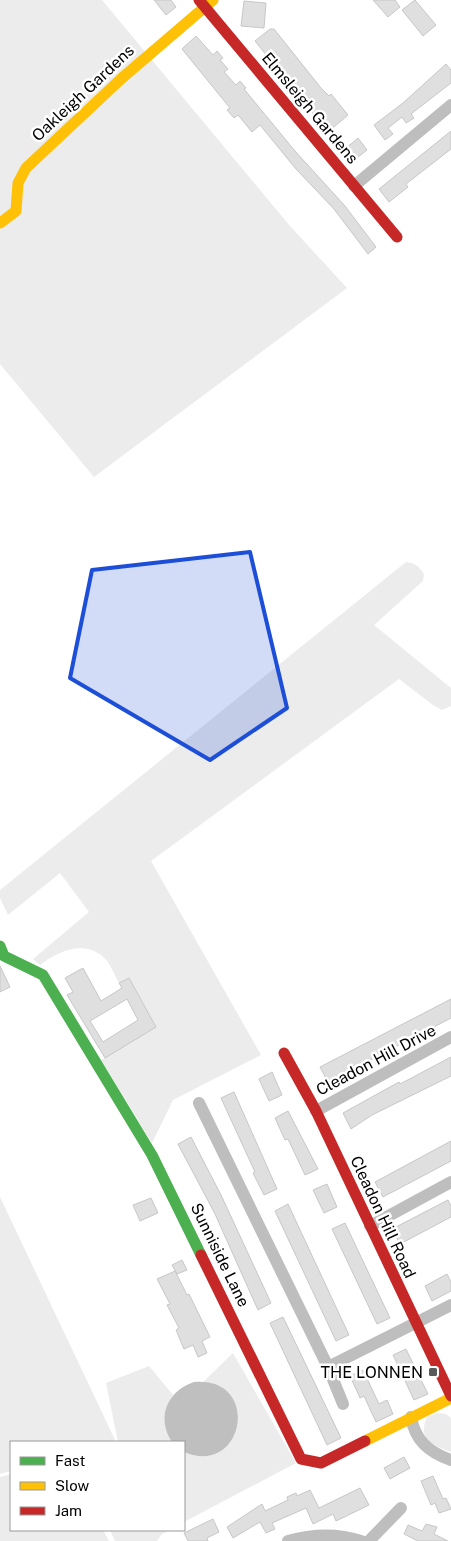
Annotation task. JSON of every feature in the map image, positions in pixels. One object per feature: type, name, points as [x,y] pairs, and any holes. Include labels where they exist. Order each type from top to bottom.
[{"type":"street","name":"Elmsleigh Gardens","points":[[206,2],[396,237]]},
{"type":"street","name":"Oakleigh Gardens","points":[[0,223],[16,210],[16,190],[19,178],[26,168],[206,2]]},
{"type":"street","points":[[354,186],[451,105]]},
{"type":"street","name":"Sunniside Lane","points":[[1,953],[43,975],[162,1172],[301,1459],[321,1463],[451,1397]]},
{"type":"street","name":"Cleadon Hill Drive","points":[[316,1110],[451,1037]]},
{"type":"street","name":"Cleadon Hill Road","points":[[284,1053],[316,1110],[451,1397]]},
{"type":"street","points":[[199,1103],[328,1367],[343,1404]]},
{"type":"street","points":[[370,1226],[451,1182]]},
{"type":"street","points":[[328,1367],[451,1305]]},
{"type":"street","points":[[412,1416],[413,1428],[426,1448],[451,1460]]},
{"type":"street","points":[[369,1541],[401,1508]]},
{"type":"street","points":[[288,1541],[311,1535],[345,1536],[361,1541]]},
{"type":"highlighted area","points":[[250,552],[287,708],[210,760],[70,678],[92,570]]},
{"type":"shaded area","points":[[0,0],[102,0],[290,226],[347,288],[94,477],[0,364]]},
{"type":"shaded area","points":[[406,562],[414,564],[420,569],[424,574],[423,581],[374,625],[451,688],[451,706],[442,710],[399,679],[151,861],[261,1055],[173,1100],[152,1143],[101,1060],[155,1027],[129,978],[119,983],[105,959],[94,951],[86,949],[78,948],[62,952],[40,965],[33,959],[89,912],[60,873],[8,915],[0,898],[0,890]]},
{"type":"shaded area","points":[[0,1197],[116,1441],[10,1441],[10,1471],[0,1474]]},
{"type":"shaded area","points":[[233,1353],[296,1463],[185,1521],[185,1452],[203,1456],[219,1452],[230,1442],[237,1429],[238,1414],[233,1399],[221,1388],[203,1382]]},
{"type":"shaded area","points":[[149,1366],[173,1395],[167,1418],[169,1437],[171,1441],[118,1441],[106,1383]]},
{"type":"shaded area","points":[[194,1382],[216,1384],[230,1394],[237,1408],[237,1425],[232,1440],[221,1451],[205,1456],[185,1452],[185,1441],[171,1441],[167,1433],[165,1415],[167,1406],[177,1392]]},
{"type":"shaded area","points":[[437,1413],[446,1414],[451,1418],[451,1452],[432,1444],[425,1436],[424,1425],[427,1417]]},
{"type":"shaded area","points":[[10,1474],[10,1531],[104,1531],[109,1541],[0,1541],[0,1477]]},
{"type":"shaded area","points":[[110,1531],[168,1531],[162,1534],[157,1541],[115,1541]]},
{"type":"building","points":[[154,0],[171,0],[176,7],[166,15]]},
{"type":"building","points":[[373,0],[395,0],[400,7],[388,17]]},
{"type":"building","points":[[415,0],[436,25],[423,36],[402,10]]},
{"type":"building","points":[[244,1],[266,3],[264,28],[241,26]]},
{"type":"building","points":[[270,29],[274,29],[321,88],[329,96],[331,94],[348,115],[328,132],[255,41]]},
{"type":"building","points":[[196,36],[213,55],[217,51],[223,58],[220,60],[228,69],[224,72],[236,85],[240,81],[246,88],[244,89],[295,151],[345,206],[376,247],[368,254],[334,209],[296,169],[260,125],[252,132],[238,115],[234,118],[227,110],[230,108],[182,49]]},
{"type":"building","points":[[446,64],[451,70],[451,83],[411,114],[414,118],[406,123],[402,117],[388,128],[393,134],[385,140],[374,125],[403,103]]},
{"type":"building","points":[[451,131],[451,149],[406,184],[408,187],[389,202],[379,189]]},
{"type":"building","points":[[358,138],[367,150],[353,161],[344,150]]},
{"type":"building","points":[[0,966],[10,987],[0,992]]},
{"type":"building","points":[[83,968],[101,1001],[122,988],[119,983],[129,978],[156,1027],[105,1058],[67,995],[73,992],[65,978]],"holes":[[[127,999],[138,1020],[103,1042],[90,1021]]]},
{"type":"building","points":[[451,999],[451,1018],[328,1082],[320,1067]]},
{"type":"building","points":[[451,1057],[451,1076],[372,1115],[351,1129],[343,1113],[399,1082],[400,1084]]},
{"type":"building","points":[[272,1072],[282,1095],[269,1101],[259,1079]]},
{"type":"building","points":[[234,1092],[277,1189],[264,1195],[221,1098]]},
{"type":"building","points":[[288,1111],[318,1169],[305,1175],[288,1139],[285,1140],[275,1118]]},
{"type":"building","points":[[191,1137],[221,1195],[271,1303],[258,1310],[215,1214],[178,1144]]},
{"type":"building","points":[[451,1141],[451,1161],[383,1197],[375,1182]]},
{"type":"building","points":[[327,1184],[337,1207],[324,1213],[313,1190]]},
{"type":"building","points":[[151,1198],[158,1213],[140,1221],[133,1205]]},
{"type":"building","points":[[448,1200],[451,1206],[451,1217],[400,1244],[392,1229]]},
{"type":"building","points":[[288,1204],[349,1335],[336,1341],[275,1211]]},
{"type":"building","points":[[345,1223],[390,1318],[377,1324],[332,1229]]},
{"type":"building","points":[[182,1260],[187,1270],[177,1274],[172,1265]]},
{"type":"building","points":[[175,1271],[187,1295],[189,1294],[210,1337],[202,1341],[207,1353],[198,1357],[193,1345],[184,1349],[176,1330],[179,1328],[167,1305],[170,1304],[157,1279]]},
{"type":"building","points":[[447,1274],[451,1282],[451,1291],[432,1301],[425,1286]]},
{"type":"building","points":[[283,1317],[341,1438],[327,1445],[270,1323]]},
{"type":"building","points":[[406,1349],[428,1394],[414,1400],[393,1355]]},
{"type":"building","points":[[363,1370],[379,1404],[387,1400],[393,1414],[376,1422],[364,1396],[360,1398],[350,1376]]},
{"type":"building","points":[[404,1457],[410,1468],[390,1479],[384,1468]]},
{"type":"building","points":[[433,1476],[443,1499],[446,1498],[451,1509],[439,1513],[435,1503],[431,1505],[421,1481]]},
{"type":"building","points":[[360,1488],[369,1505],[336,1521],[333,1514],[313,1524],[306,1508],[272,1523],[275,1529],[266,1533],[260,1522],[233,1538],[227,1527],[262,1504],[265,1511],[288,1500],[287,1497],[296,1493],[297,1496],[310,1490],[319,1508]]},
{"type":"building","points":[[213,1519],[219,1532],[207,1538],[208,1541],[188,1541],[184,1533]]},
{"type":"building","points":[[426,1524],[437,1527],[434,1534],[448,1541],[418,1541],[404,1534],[408,1525],[422,1531]]},
{"type":"traffic: fast","points":[[0,946],[4,956],[43,975],[152,1155],[201,1255]]},
{"type":"traffic: slow","points":[[0,223],[16,211],[18,183],[26,168],[122,78],[213,0]]},
{"type":"traffic: slow","points":[[365,1441],[451,1398]]},
{"type":"traffic: jam","points":[[199,0],[397,237]]},
{"type":"traffic: jam","points":[[284,1053],[316,1111],[451,1396]]},
{"type":"traffic: jam","points":[[201,1255],[301,1459],[321,1463],[365,1441]]},
{"type":"place","name":"THE LONNEN","points":[[433,1372]]}]
